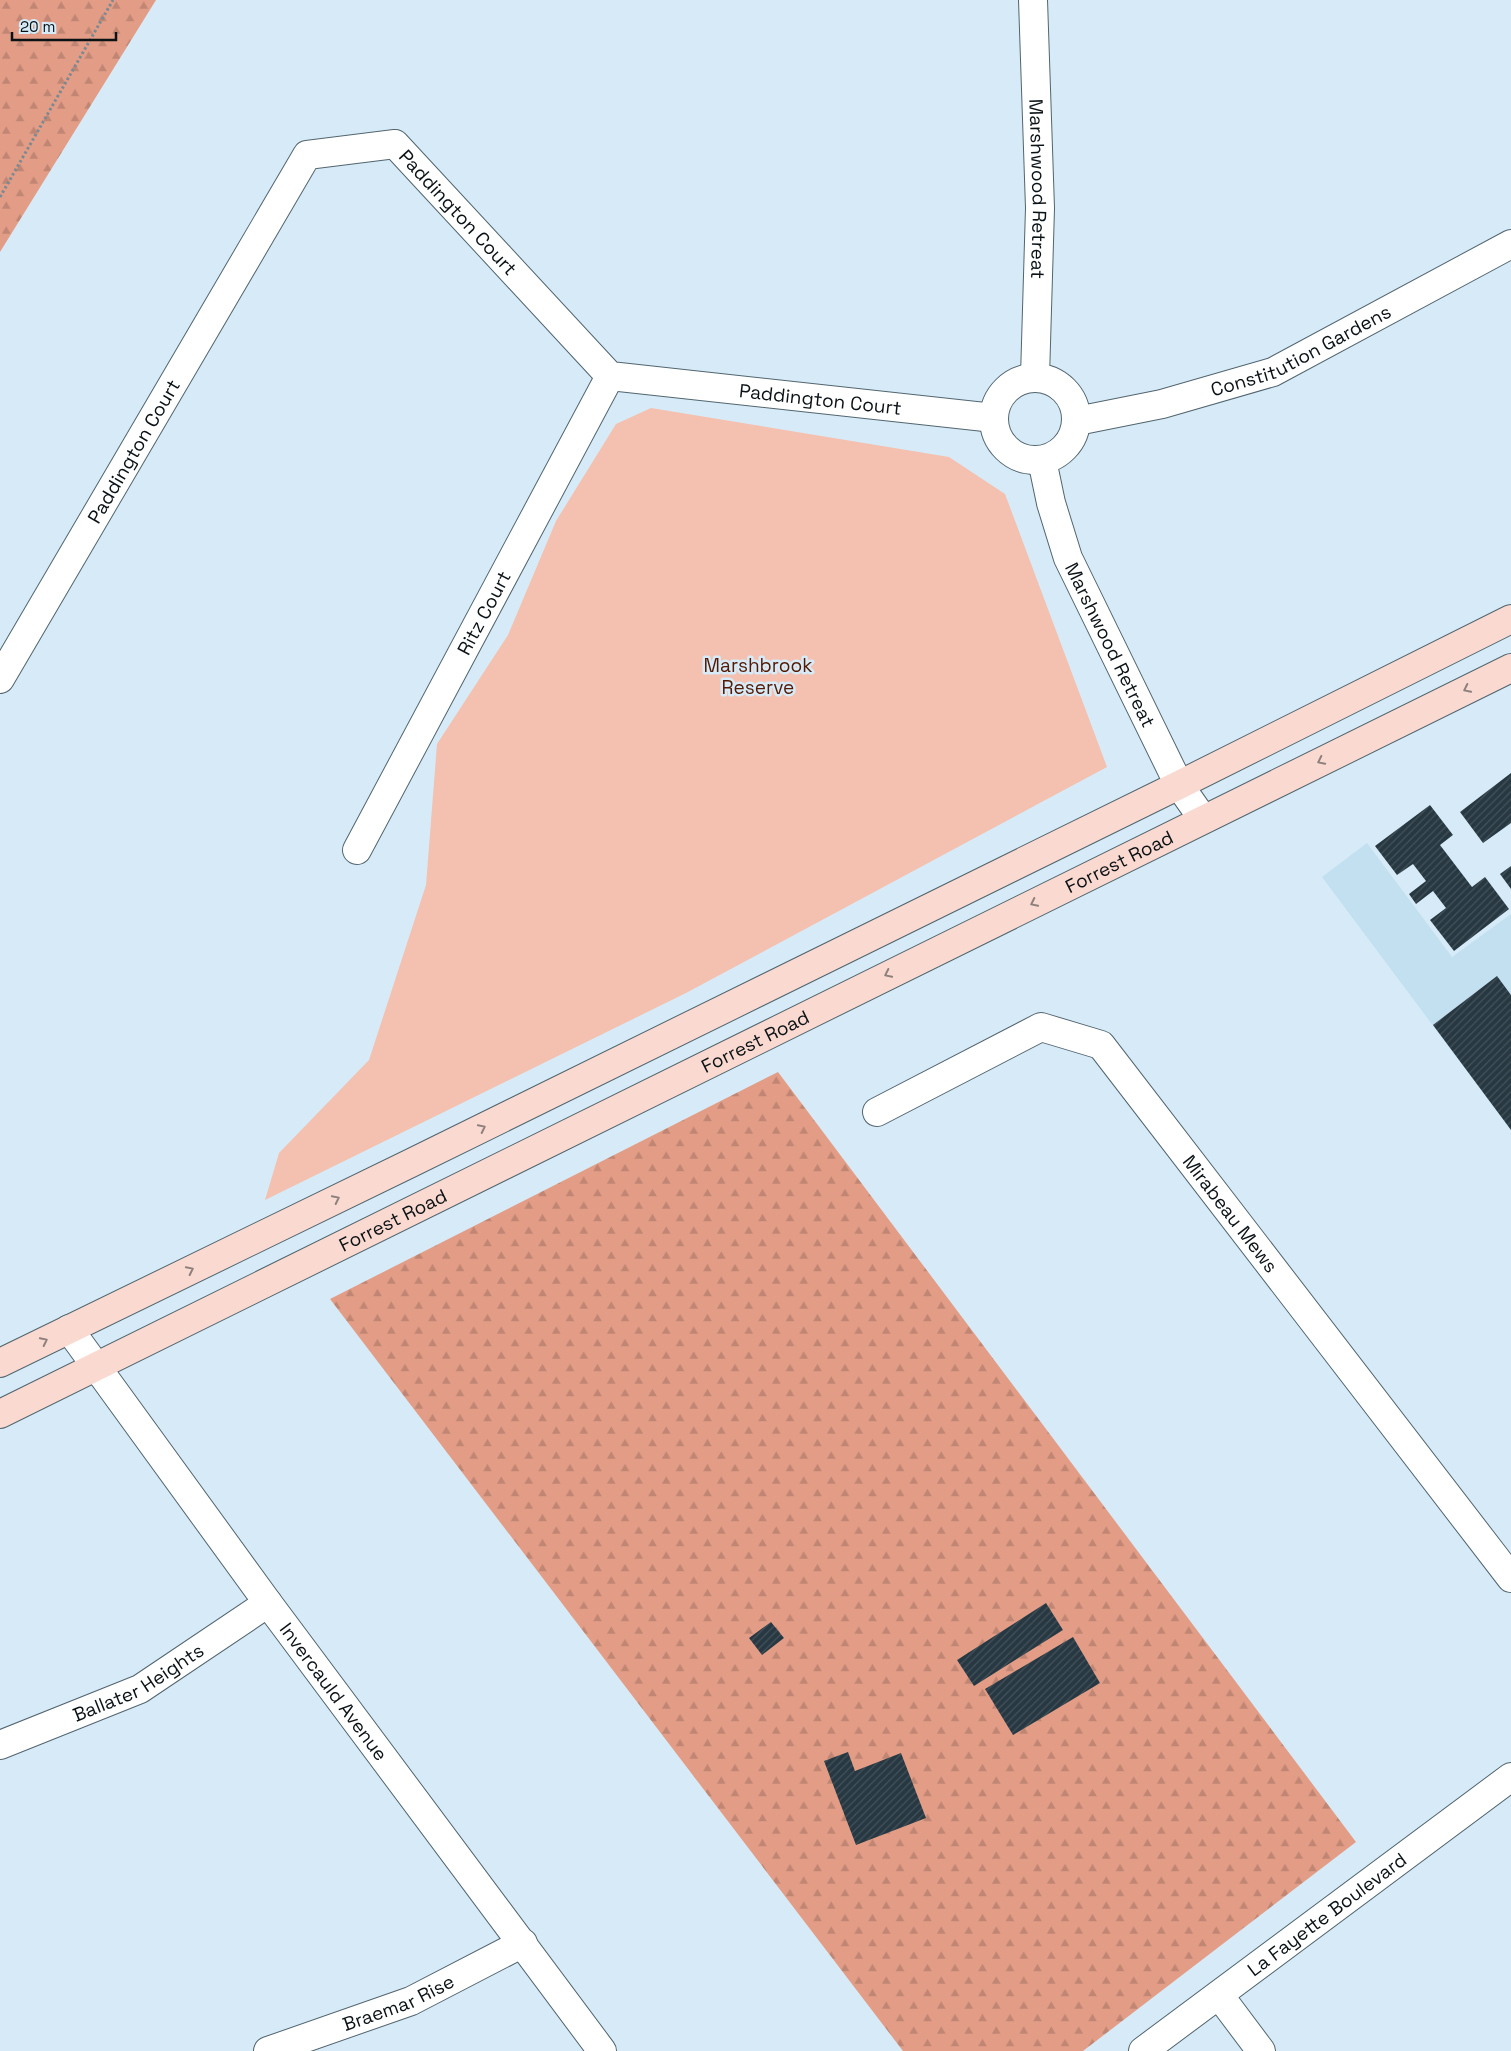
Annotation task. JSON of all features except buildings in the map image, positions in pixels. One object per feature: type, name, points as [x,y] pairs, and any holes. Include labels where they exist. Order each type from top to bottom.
[{"type":"main road","points":[[0,1363],[411,1164],[1511,619]]},
{"type":"main road","name":"Forrest Road","points":[[0,1414],[1511,668]]},
{"type":"street","name":"Marshwood Retreat","points":[[1033,0],[1040,208],[1035,377]]},
{"type":"street","name":"Paddington Court","points":[[0,679],[307,155],[395,144],[610,376],[994,418]]},
{"type":"street","name":"Constitution Gardens","points":[[1077,421],[1162,404],[1274,372],[1511,244]]},
{"type":"street","name":"Ritz Court","points":[[357,850],[610,376]]},
{"type":"street","points":[[1035,377],[1055,382],[1070,395],[1076,408],[1077,421],[1074,435],[1066,447],[1055,455],[1042,460],[1028,460],[1014,454],[1003,445],[996,432],[994,418],[996,406],[1002,394],[1011,385],[1023,379],[1035,377]]},
{"type":"street","name":"Marshwood Retreat","points":[[1042,460],[1051,503],[1068,558],[1179,785],[1203,819]]},
{"type":"street","name":"Mirabeau Mews","points":[[877,1112],[1041,1028],[1101,1045],[1511,1578]]},
{"type":"street","name":"Invercauld Avenue","points":[[69,1329],[268,1603],[602,2051]]},
{"type":"street","name":"Ballater Heights","points":[[0,1745],[140,1689],[268,1603]]},
{"type":"street","name":"La Fayette Boulevard","points":[[1143,2051],[1511,1777]]},
{"type":"street","name":"Braemar Rise","points":[[268,2051],[410,2001],[523,1943]]},
{"type":"street","points":[[1219,1995],[1261,2051]]},
{"type":"path","points":[[0,197],[113,0]]},
{"type":"shaded area","points":[[1367,843],[1452,957],[1511,914],[1511,1130],[1322,877]]},
{"type":"green space","points":[[0,0],[156,0],[0,252]]},
{"type":"green space","name":"Marshbrook Reserve","points":[[651,408],[949,457],[1005,494],[1107,767],[686,993],[265,1200],[279,1153],[369,1060],[426,885],[437,744],[508,635],[556,521],[616,424]]},
{"type":"green space","points":[[778,1072],[1356,1842],[1083,2051],[903,2051],[330,1299]]}]
